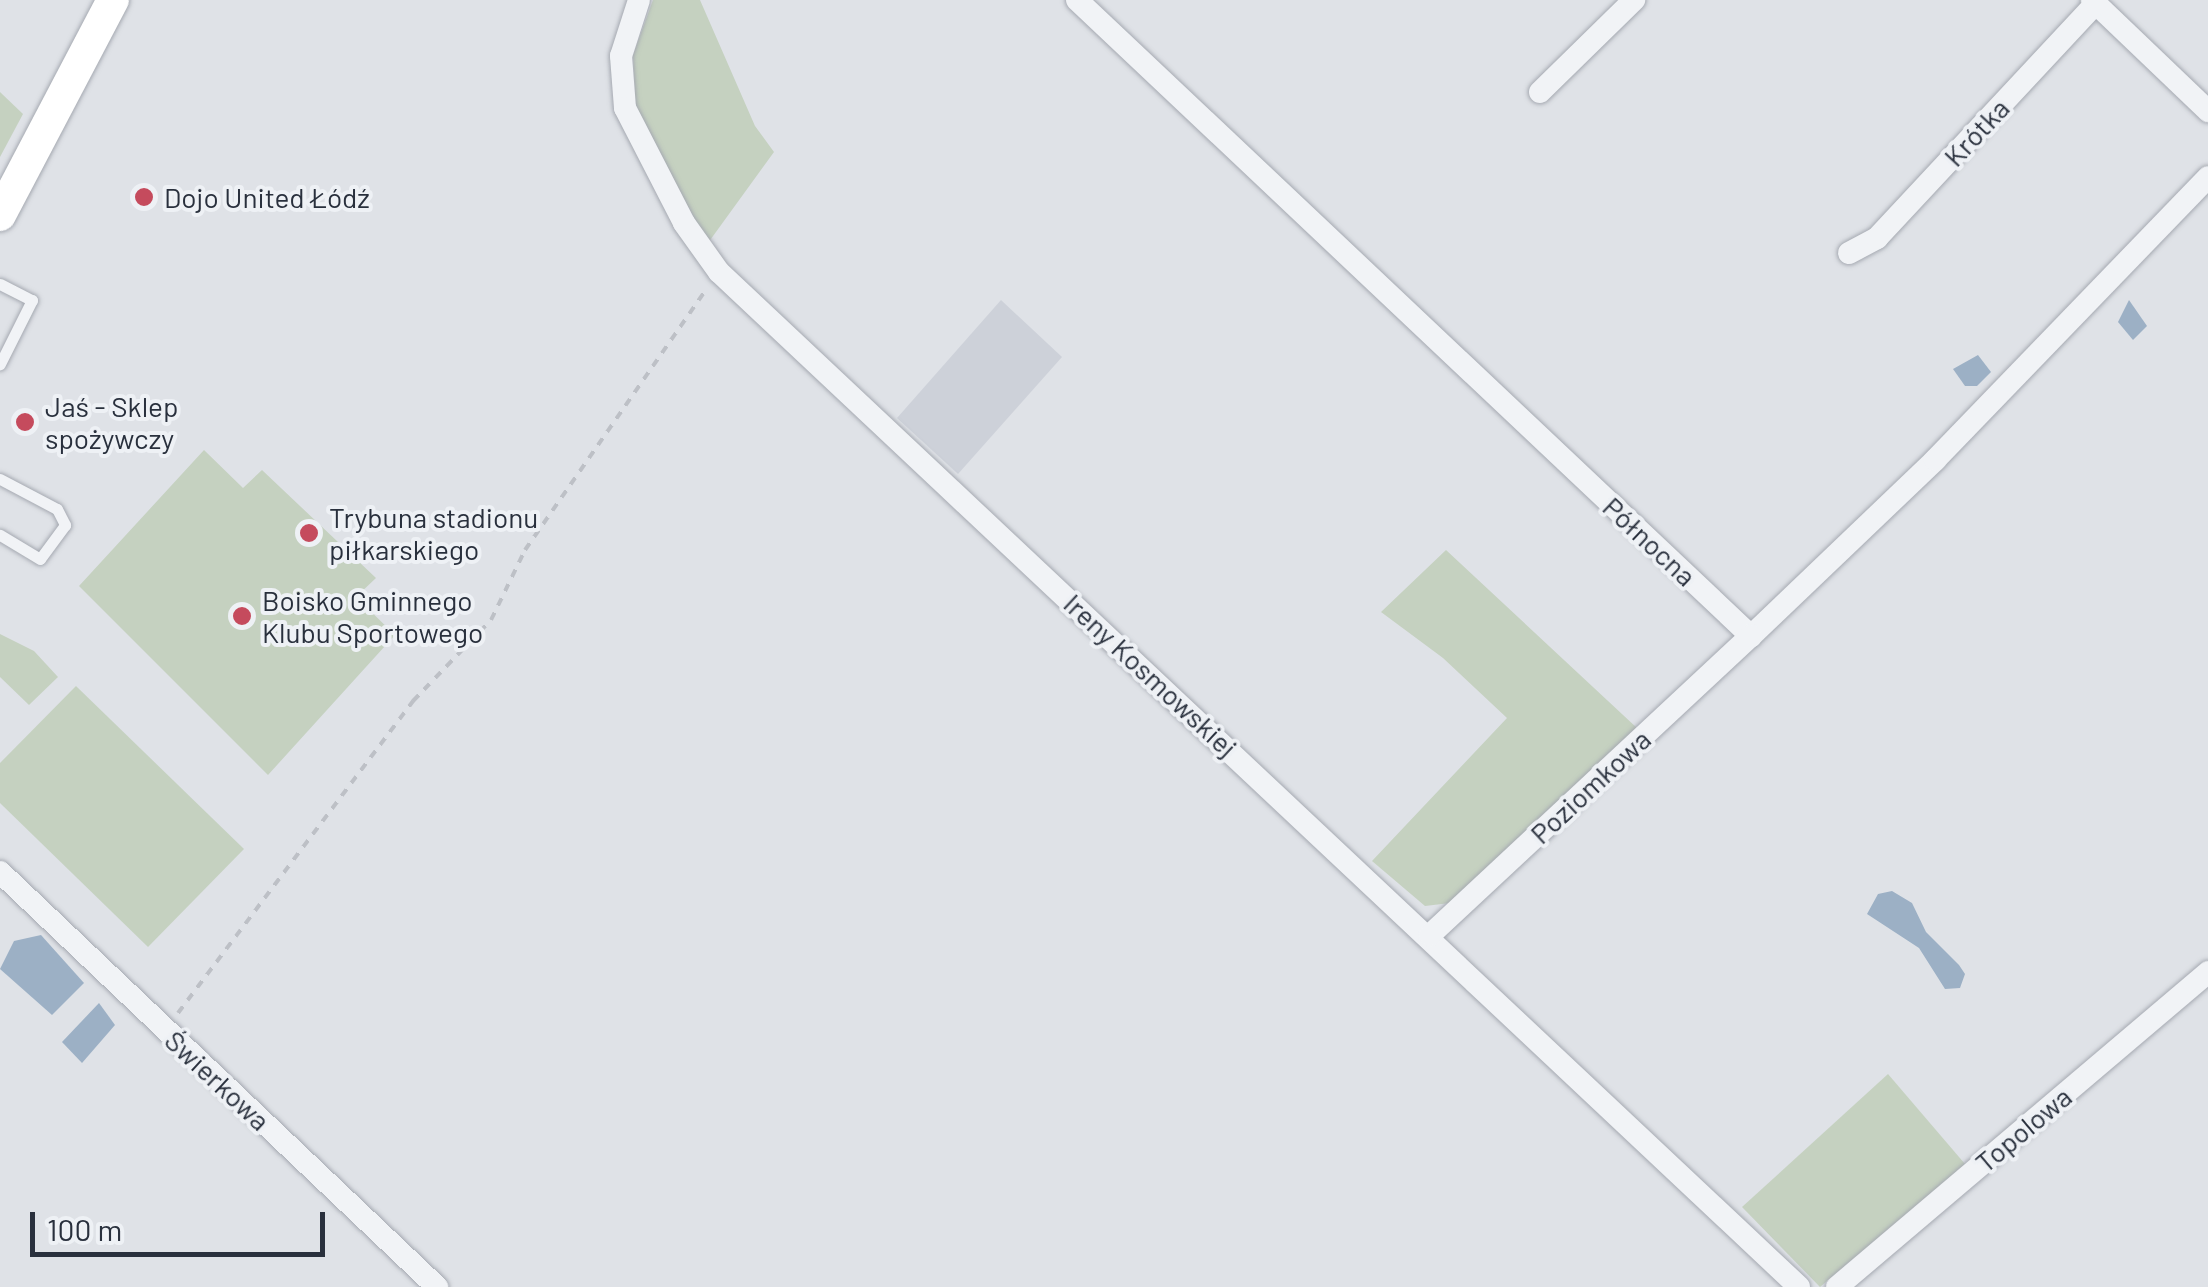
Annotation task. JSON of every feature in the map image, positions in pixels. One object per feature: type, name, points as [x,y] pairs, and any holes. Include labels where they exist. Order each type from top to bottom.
[{"type":"main road","points":[[0,216],[113,0]]},
{"type":"street","name":"Ireny Kosmowskiej","points":[[639,0],[622,56],[625,108],[684,224],[719,272],[1430,935],[1799,1287]]},
{"type":"street","name":"Północna","points":[[1077,0],[1751,636]]},
{"type":"street","points":[[1540,92],[1634,0]]},
{"type":"street","points":[[2094,2],[2208,111]]},
{"type":"street","name":"Krótka","points":[[1849,253],[1877,238],[2094,2]]},
{"type":"street","points":[[1751,636],[1948,448],[2208,177]]},
{"type":"street","name":"Poziomkowa","points":[[1430,935],[1751,636]]},
{"type":"street","name":"Świerkowa","points":[[0,872],[437,1287]]},
{"type":"street","name":"Topolowa","points":[[1838,1287],[2208,972]]},
{"type":"lane","points":[[0,284],[32,300],[0,364]]},
{"type":"lane","points":[[0,478],[57,509],[64,524],[40,559],[0,535]]},
{"type":"path","points":[[166,1030],[413,701],[491,620],[526,550],[719,272]]},
{"type":"shaded area","points":[[1001,300],[1062,357],[958,474],[897,418]]},
{"type":"green space","points":[[653,0],[700,0],[755,126],[774,152],[708,243],[636,112],[633,55]]},
{"type":"green space","points":[[0,92],[23,114],[0,157]]},
{"type":"green space","name":"Boisko Gminnego Klubu Sportowego","points":[[204,450],[243,488],[262,470],[376,578],[356,597],[395,635],[268,775],[79,586]]},
{"type":"green space","points":[[1446,550],[1637,728],[1450,903],[1425,906],[1372,861],[1507,718],[1443,658],[1381,612]]},
{"type":"green space","points":[[0,634],[34,651],[58,677],[29,705],[0,677]]},
{"type":"green space","points":[[76,686],[244,849],[148,947],[0,803],[0,763]]},
{"type":"green space","points":[[1888,1074],[1965,1164],[1820,1287],[1742,1207]]},
{"type":"water","points":[[2129,300],[2147,326],[2133,340],[2118,322]]},
{"type":"water","points":[[1978,355],[1991,372],[1977,386],[1965,386],[1953,369]]},
{"type":"water","points":[[1892,891],[1912,903],[1926,932],[1959,965],[1965,974],[1960,988],[1945,989],[1919,948],[1867,914],[1878,894]]},
{"type":"water","points":[[41,935],[84,983],[52,1015],[0,969],[14,941]]},
{"type":"water","points":[[99,1003],[115,1025],[82,1063],[62,1042]]},
{"type":"place","name":"Dojo United Łódź","points":[[144,197]]},
{"type":"place","name":"Jaś - Sklep spożywczy","points":[[25,422]]},
{"type":"place","name":"Trybuna stadionu piłkarskiego","points":[[309,533]]},
{"type":"place","name":"Boisko Gminnego Klubu Sportowego","points":[[242,616]]}]
